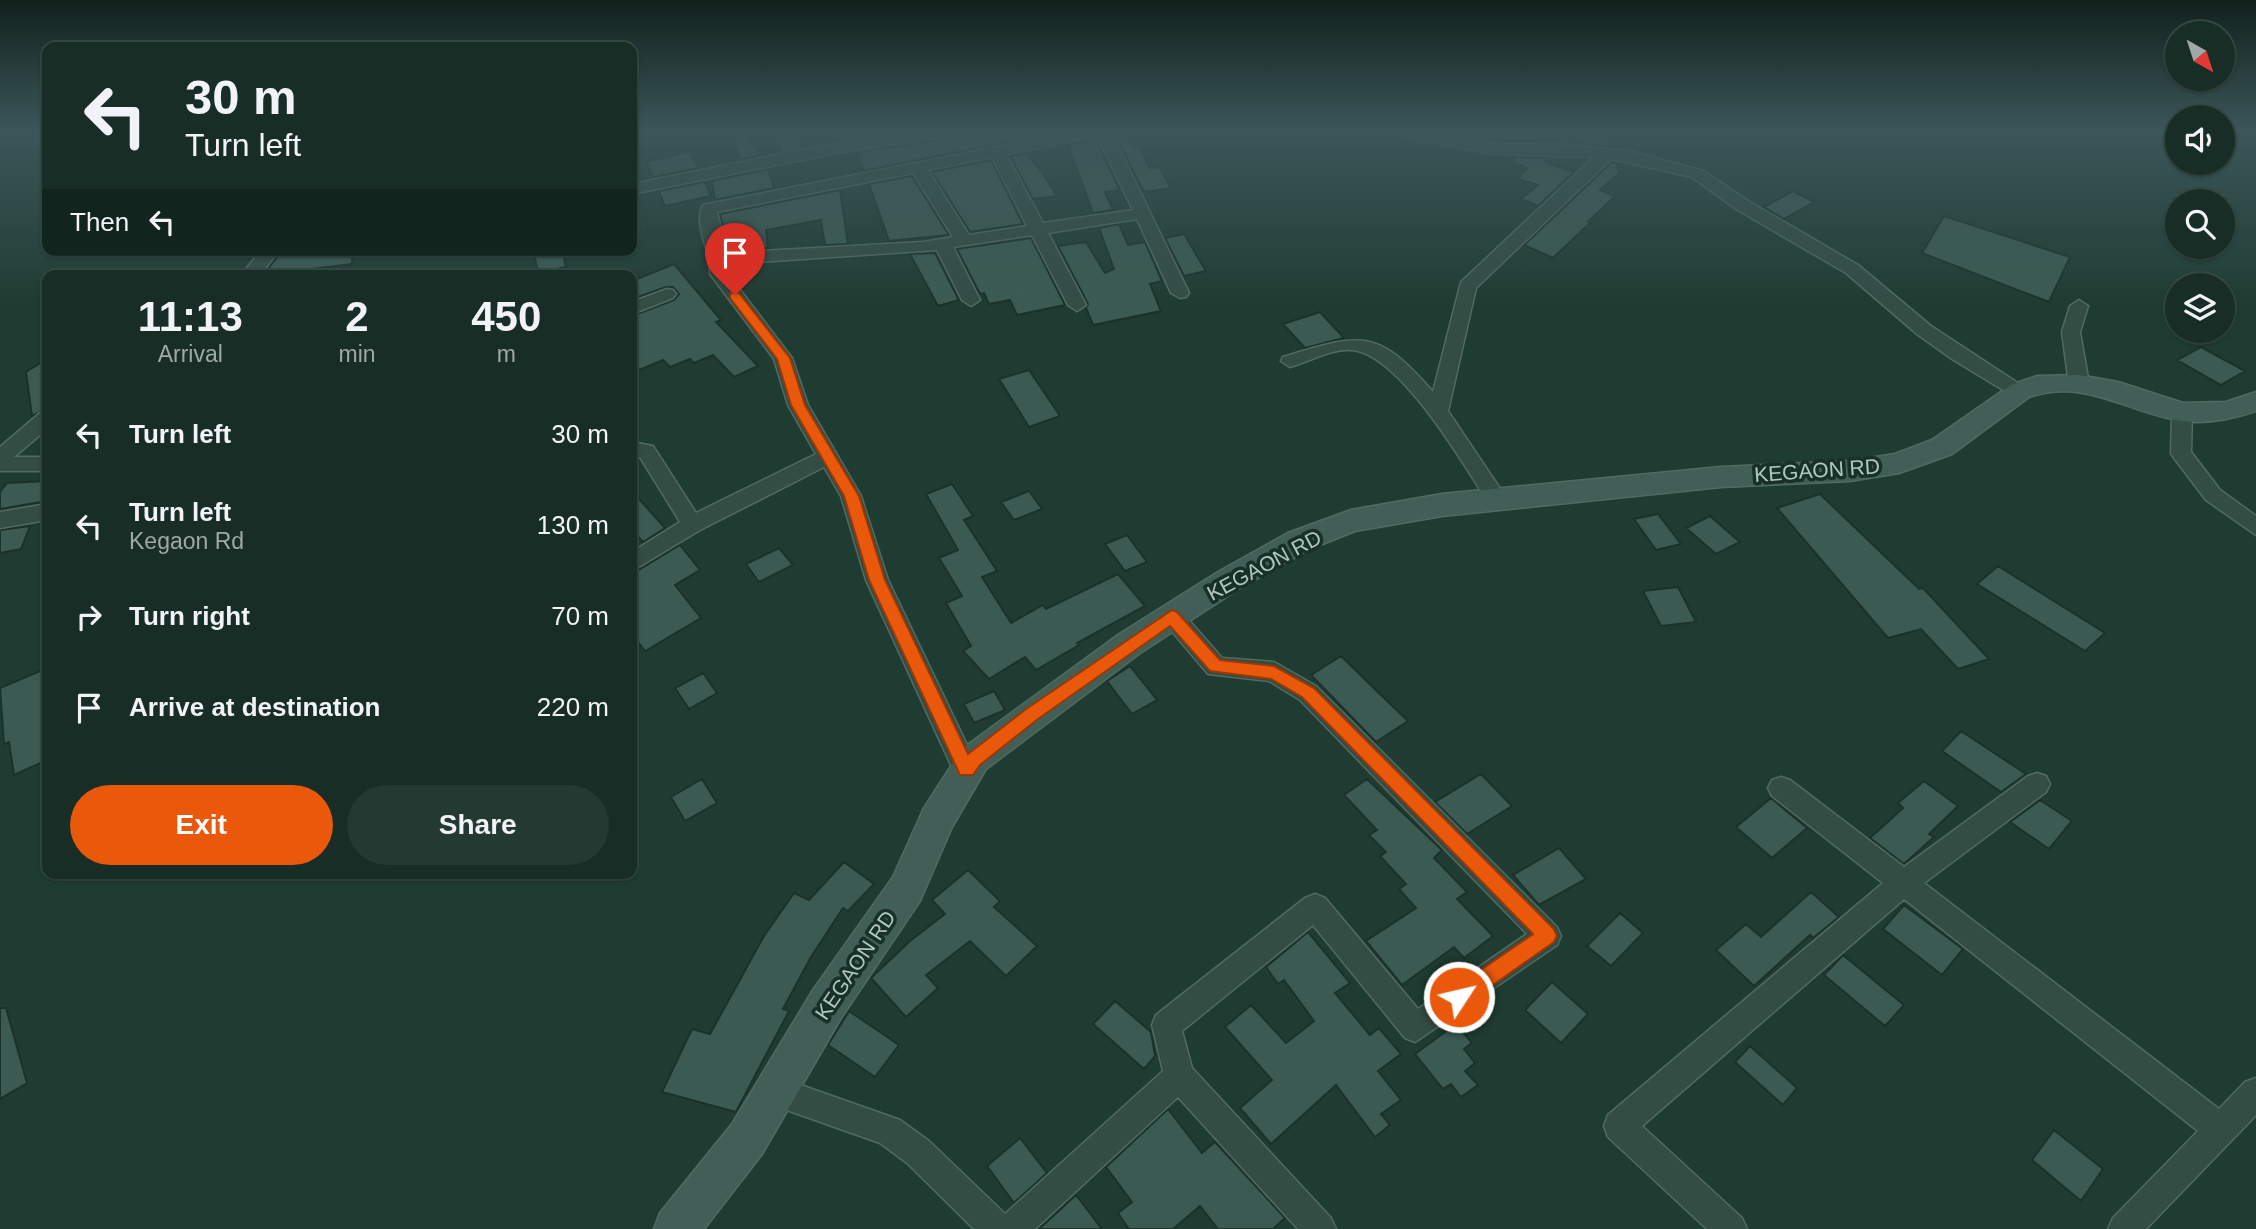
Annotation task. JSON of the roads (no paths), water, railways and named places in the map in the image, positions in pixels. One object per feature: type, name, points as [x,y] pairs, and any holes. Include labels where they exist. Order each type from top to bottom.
[{"type":"street","points":[[804,189],[709,209],[707,224],[722,259],[719,274],[783,358],[798,405],[851,496],[877,580],[966,770]]},
{"type":"street","points":[[931,189],[964,242]]},
{"type":"street","points":[[1017,189],[1077,305]]},
{"type":"street","points":[[1131,189],[1180,293]]},
{"type":"street","points":[[1438,412],[1467,286],[1569,189]]},
{"type":"street","points":[[1720,189],[1852,269],[1924,330],[1959,355],[2020,391]]},
{"type":"street","points":[[722,259],[964,242],[1143,213]]},
{"type":"street","points":[[943,244],[971,300]]},
{"type":"street","points":[[254,270],[266,256]]},
{"type":"street","points":[[637,306],[667,294]]},
{"type":"street","points":[[2079,306],[2071,332],[2079,384]]},
{"type":"street","points":[[1290,361],[1350,344],[1364,345],[1380,351],[1438,412],[1496,499]]},
{"type":"street","name":"KEGAON RD","points":[[676,1229],[747,1139],[827,1004],[907,888],[937,819],[974,759],[1032,714],[1172,616],[1299,541],[1351,522],[1442,505],[1721,477],[1850,471],[1899,463],[1942,447],[2020,391],[2037,385],[2079,384],[2118,391],[2182,412],[2228,411],[2256,401]]},
{"type":"street","points":[[2182,412],[2181,453],[2213,495],[2256,527]]},
{"type":"street","points":[[0,458],[42,422]]},
{"type":"street","points":[[637,450],[646,451],[692,524]]},
{"type":"street","points":[[637,560],[692,524],[827,457]]},
{"type":"street","points":[[0,464],[42,464]]},
{"type":"street","points":[[0,520],[42,513]]},
{"type":"street","points":[[1172,616],[1216,667],[1274,672],[1308,693],[1547,936],[1415,1028],[1315,907],[1166,1025],[1179,1076],[1320,1229]]},
{"type":"street","points":[[1726,1227],[1619,1126],[1902,884],[2036,784]]},
{"type":"street","points":[[1781,788],[2220,1129]]},
{"type":"street","points":[[1012,1229],[1074,1169],[1179,1076]]},
{"type":"street","points":[[775,1091],[889,1131],[918,1152],[997,1229]]},
{"type":"street","points":[[2124,1229],[2256,1093]]}]
